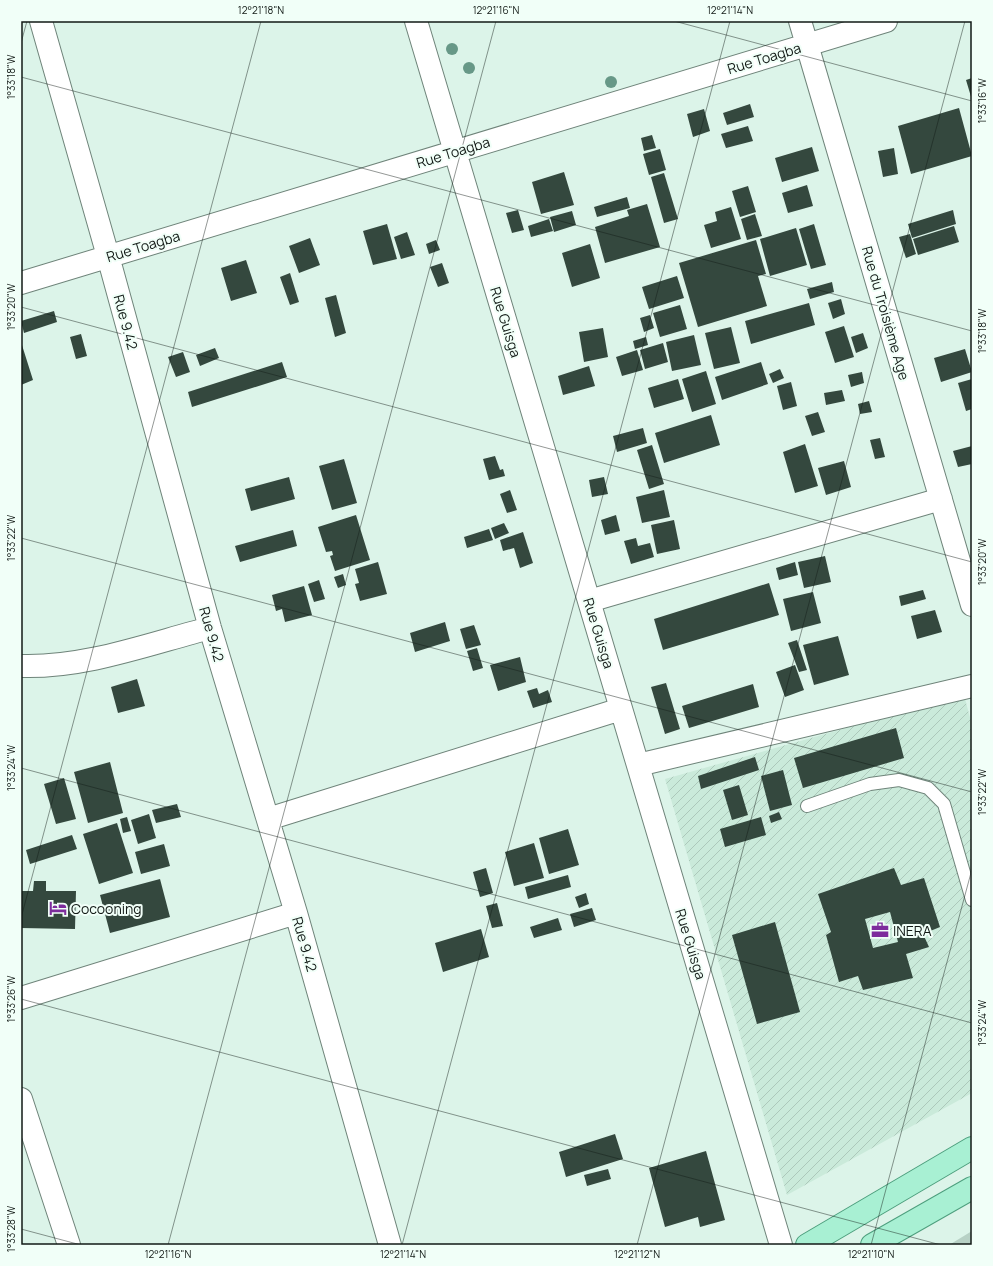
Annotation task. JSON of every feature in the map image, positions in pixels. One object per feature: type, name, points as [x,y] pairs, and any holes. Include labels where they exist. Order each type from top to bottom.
[{"type":"main road","points":[[807,1245],[972,1148]]},
{"type":"main road","points":[[872,1245],[972,1188]]},
{"type":"street","name":"Rue 9.42","points":[[41,21],[108,256],[210,628],[296,912],[390,1245]]},
{"type":"street","name":"Rue Guisga","points":[[416,21],[781,1245]]},
{"type":"street","name":"Rue du Troisième Age","points":[[800,21],[972,605]]},
{"type":"street","name":"Rue Toagba","points":[[21,283],[886,21]]},
{"type":"street","points":[[589,601],[941,499]]},
{"type":"street","points":[[21,666],[43,667],[86,661],[210,628]]},
{"type":"street","points":[[638,766],[972,686]]},
{"type":"street","points":[[268,819],[621,709]]},
{"type":"street","points":[[21,998],[296,912]]},
{"type":"street","points":[[21,1099],[69,1245]]},
{"type":"lane","points":[[807,806],[870,784],[899,780],[928,788],[944,804],[972,900]]},
{"type":"shaded area","points":[[964,695],[972,725],[972,1093],[787,1195],[665,779]]},
{"type":"shaded area","points":[[972,1231],[972,1245],[949,1245]]},
{"type":"building","points":[[972,78],[972,100],[966,80]]},
{"type":"building","points":[[750,104],[754,117],[727,125],[723,113]]},
{"type":"building","points":[[959,108],[972,156],[911,174],[898,126]]},
{"type":"building","points":[[704,109],[710,131],[693,137],[687,114]]},
{"type":"building","points":[[748,126],[753,141],[726,148],[721,134]]},
{"type":"building","points":[[652,135],[656,148],[644,151],[641,138]]},
{"type":"building","points":[[812,147],[819,171],[782,182],[775,158]]},
{"type":"building","points":[[894,148],[898,174],[883,177],[878,151]]},
{"type":"building","points":[[660,149],[666,170],[649,175],[643,154]]},
{"type":"building","points":[[564,172],[574,205],[541,214],[532,182]]},
{"type":"building","points":[[664,173],[678,219],[664,223],[651,177]]},
{"type":"building","points":[[807,185],[813,206],[788,213],[782,193]]},
{"type":"building","points":[[748,186],[756,212],[740,217],[732,191]]},
{"type":"building","points":[[627,197],[630,208],[597,217],[594,207]]},
{"type":"building","points":[[647,204],[660,247],[605,263],[595,227],[629,216],[627,210]]},
{"type":"building","points":[[731,207],[741,239],[711,248],[704,225],[717,221],[715,212]]},
{"type":"building","points":[[518,210],[524,230],[512,233],[506,213]]},
{"type":"building","points":[[953,210],[956,224],[912,238],[908,224]]},
{"type":"building","points":[[572,211],[576,225],[554,232],[550,217]]},
{"type":"building","points":[[755,214],[762,236],[747,240],[741,219]]},
{"type":"building","points":[[549,219],[553,231],[531,237],[528,226]]},
{"type":"building","points":[[387,224],[397,259],[373,265],[363,231]]},
{"type":"building","points":[[814,224],[826,265],[811,269],[799,229]]},
{"type":"building","points":[[954,226],[959,242],[918,255],[913,239]]},
{"type":"building","points":[[796,228],[807,265],[770,276],[760,239]]},
{"type":"building","points":[[407,232],[415,255],[401,259],[394,237]]},
{"type":"building","points":[[910,234],[916,254],[906,258],[899,237]]},
{"type":"building","points":[[310,238],[320,265],[299,273],[289,246]]},
{"type":"building","points":[[436,240],[440,250],[429,254],[426,244]]},
{"type":"building","points":[[756,240],[766,274],[758,276],[767,306],[698,327],[679,263]]},
{"type":"building","points":[[590,244],[600,278],[572,287],[562,253]]},
{"type":"building","points":[[246,260],[257,293],[231,301],[221,268]]},
{"type":"building","points":[[442,263],[449,283],[438,287],[430,267]]},
{"type":"building","points":[[290,273],[299,302],[290,305],[280,277]]},
{"type":"building","points":[[677,276],[684,298],[649,309],[642,287]]},
{"type":"building","points":[[832,282],[834,292],[810,299],[807,289]]},
{"type":"building","points":[[336,295],[346,333],[335,337],[325,298]]},
{"type":"building","points":[[841,299],[845,314],[833,319],[828,303]]},
{"type":"building","points":[[809,303],[815,325],[751,344],[745,321]]},
{"type":"building","points":[[680,305],[687,329],[660,337],[653,313]]},
{"type":"building","points":[[54,311],[57,322],[24,333],[21,321]]},
{"type":"building","points":[[650,315],[654,328],[644,332],[640,318]]},
{"type":"building","points":[[844,326],[854,357],[835,363],[825,332]]},
{"type":"building","points":[[731,327],[740,363],[714,369],[705,333]]},
{"type":"building","points":[[603,328],[608,357],[584,362],[579,332]]},
{"type":"building","points":[[863,333],[868,348],[856,353],[851,337]]},
{"type":"building","points":[[81,334],[87,356],[76,359],[70,337]]},
{"type":"building","points":[[694,335],[701,365],[672,371],[666,342]]},
{"type":"building","points":[[646,337],[648,345],[635,349],[633,341]]},
{"type":"building","points":[[21,342],[33,380],[21,385]]},
{"type":"building","points":[[663,343],[668,362],[645,369],[640,350]]},
{"type":"building","points":[[215,348],[219,358],[200,366],[196,355]]},
{"type":"building","points":[[965,349],[972,372],[941,382],[934,358]]},
{"type":"building","points":[[637,350],[643,370],[622,376],[616,357]]},
{"type":"building","points":[[183,352],[190,372],[176,377],[168,357]]},
{"type":"building","points":[[282,362],[287,377],[192,407],[188,392]]},
{"type":"building","points":[[761,362],[768,384],[722,400],[715,377]]},
{"type":"building","points":[[589,366],[595,386],[563,395],[558,376]]},
{"type":"building","points":[[780,369],[784,378],[773,383],[769,374]]},
{"type":"building","points":[[706,371],[716,404],[692,412],[682,379]]},
{"type":"building","points":[[862,372],[864,383],[851,387],[848,375]]},
{"type":"building","points":[[678,379],[684,399],[654,408],[648,388]]},
{"type":"building","points":[[972,379],[972,409],[966,411],[958,383]]},
{"type":"building","points":[[791,382],[797,406],[783,410],[777,386]]},
{"type":"building","points":[[842,390],[845,401],[826,405],[824,393]]},
{"type":"building","points":[[869,401],[872,412],[860,414],[858,404]]},
{"type":"building","points":[[818,412],[825,432],[812,436],[805,416]]},
{"type":"building","points":[[711,415],[720,445],[664,463],[655,433]]},
{"type":"building","points":[[643,428],[647,443],[617,452],[613,436]]},
{"type":"building","points":[[880,438],[885,457],[875,459],[870,440]]},
{"type":"building","points":[[805,444],[818,486],[795,493],[783,452]]},
{"type":"building","points":[[652,445],[664,484],[649,489],[637,450]]},
{"type":"building","points":[[972,446],[972,464],[958,467],[953,451]]},
{"type":"building","points":[[495,456],[500,470],[503,469],[505,476],[489,480],[483,459]]},
{"type":"building","points":[[344,459],[357,503],[332,510],[319,466]]},
{"type":"building","points":[[844,461],[851,487],[826,495],[818,468]]},
{"type":"building","points":[[289,477],[295,499],[251,511],[245,489]]},
{"type":"building","points":[[604,477],[608,494],[592,497],[589,480]]},
{"type":"building","points":[[510,490],[517,510],[507,513],[500,494]]},
{"type":"building","points":[[664,490],[670,517],[642,523],[636,497]]},
{"type":"building","points":[[356,515],[370,560],[335,571],[330,556],[333,555],[332,551],[326,552],[318,527]]},
{"type":"building","points":[[616,515],[620,531],[605,535],[601,520]]},
{"type":"building","points":[[674,520],[680,549],[657,554],[651,525]]},
{"type":"building","points":[[504,523],[509,533],[495,539],[491,528]]},
{"type":"building","points":[[489,529],[493,540],[467,548],[464,537]]},
{"type":"building","points":[[293,530],[297,546],[240,562],[235,546]]},
{"type":"building","points":[[523,532],[533,563],[520,568],[514,548],[503,551],[500,540]]},
{"type":"building","points":[[636,538],[638,546],[650,543],[654,557],[631,564],[624,541]]},
{"type":"building","points":[[825,556],[831,582],[804,588],[798,562]]},
{"type":"building","points":[[378,562],[387,594],[360,601],[355,584],[359,583],[355,569]]},
{"type":"building","points":[[795,562],[798,575],[779,580],[776,568]]},
{"type":"building","points":[[343,574],[346,585],[338,588],[334,577]]},
{"type":"building","points":[[319,580],[325,599],[314,602],[308,584]]},
{"type":"building","points":[[769,583],[779,615],[663,650],[654,619]]},
{"type":"building","points":[[304,586],[312,615],[285,622],[282,609],[276,611],[272,595]]},
{"type":"building","points":[[923,590],[926,599],[901,606],[899,596]]},
{"type":"building","points":[[813,592],[821,623],[791,631],[783,599]]},
{"type":"building","points":[[935,610],[942,632],[917,639],[911,616]]},
{"type":"building","points":[[445,622],[450,641],[415,652],[410,633]]},
{"type":"building","points":[[474,625],[481,645],[466,649],[460,629]]},
{"type":"building","points":[[838,636],[849,675],[814,685],[803,645]]},
{"type":"building","points":[[797,640],[807,670],[799,672],[788,643]]},
{"type":"building","points":[[477,648],[483,668],[473,671],[467,651]]},
{"type":"building","points":[[520,657],[526,682],[498,691],[490,665]]},
{"type":"building","points":[[795,665],[804,690],[785,697],[776,672]]},
{"type":"building","points":[[137,679],[145,706],[118,713],[111,687]]},
{"type":"building","points":[[666,683],[680,729],[665,734],[651,687]]},
{"type":"building","points":[[753,684],[759,707],[689,728],[682,706]]},
{"type":"building","points":[[537,688],[539,694],[548,690],[552,702],[533,708],[527,691]]},
{"type":"building","points":[[896,728],[904,758],[803,788],[794,758]]},
{"type":"building","points":[[755,757],[759,770],[701,789],[698,776]]},
{"type":"building","points":[[110,762],[123,813],[88,823],[74,772]]},
{"type":"building","points":[[783,770],[792,805],[770,811],[761,776]]},
{"type":"building","points":[[64,778],[76,819],[56,824],[44,784]]},
{"type":"building","points":[[739,785],[748,815],[732,820],[723,790]]},
{"type":"building","points":[[177,804],[181,817],[156,823],[152,810]]},
{"type":"building","points":[[779,812],[782,819],[771,823],[769,816]]},
{"type":"building","points":[[149,814],[156,838],[138,844],[131,820]]},
{"type":"building","points":[[127,817],[131,831],[123,833],[120,819]]},
{"type":"building","points":[[761,817],[766,835],[725,847],[720,829]]},
{"type":"building","points":[[117,823],[133,873],[99,884],[83,834]]},
{"type":"building","points":[[568,829],[579,865],[549,874],[539,838]]},
{"type":"building","points":[[72,835],[77,849],[30,864],[26,850]]},
{"type":"building","points":[[534,843],[544,878],[514,886],[505,852]]},
{"type":"building","points":[[164,844],[170,866],[141,874],[135,852]]},
{"type":"building","points":[[486,868],[493,893],[480,897],[473,872]]},
{"type":"building","points":[[894,868],[901,885],[924,878],[940,927],[923,934],[929,947],[906,954],[913,978],[863,990],[858,976],[839,982],[826,935],[831,932],[818,894]],"holes":[[[890,912],[898,942],[873,948],[865,919]]]},
{"type":"building","points":[[568,875],[571,887],[528,899],[525,887]]},
{"type":"building","points":[[160,879],[170,917],[110,933],[100,895]]},
{"type":"building","points":[[34,881],[46,881],[46,891],[76,891],[75,929],[21,928],[21,891],[33,891]]},
{"type":"building","points":[[586,893],[589,904],[579,908],[575,897]]},
{"type":"building","points":[[497,903],[503,926],[492,928],[486,906]]},
{"type":"building","points":[[592,908],[596,920],[574,927],[570,914]]},
{"type":"building","points":[[558,918],[562,930],[534,938],[530,927]]},
{"type":"building","points":[[775,922],[800,1012],[757,1024],[732,935]]},
{"type":"building","points":[[481,929],[489,957],[443,972],[435,943]]},
{"type":"building","points":[[615,1134],[623,1159],[566,1177],[559,1152]]},
{"type":"building","points":[[706,1151],[725,1220],[700,1227],[698,1217],[665,1227],[649,1168]]},
{"type":"building","points":[[608,1169],[611,1179],[587,1186],[584,1175]]},
{"type":"place","name":"Cocooning","points":[[58,908]]},
{"type":"place","name":"INERA","points":[[880,930]]}]
